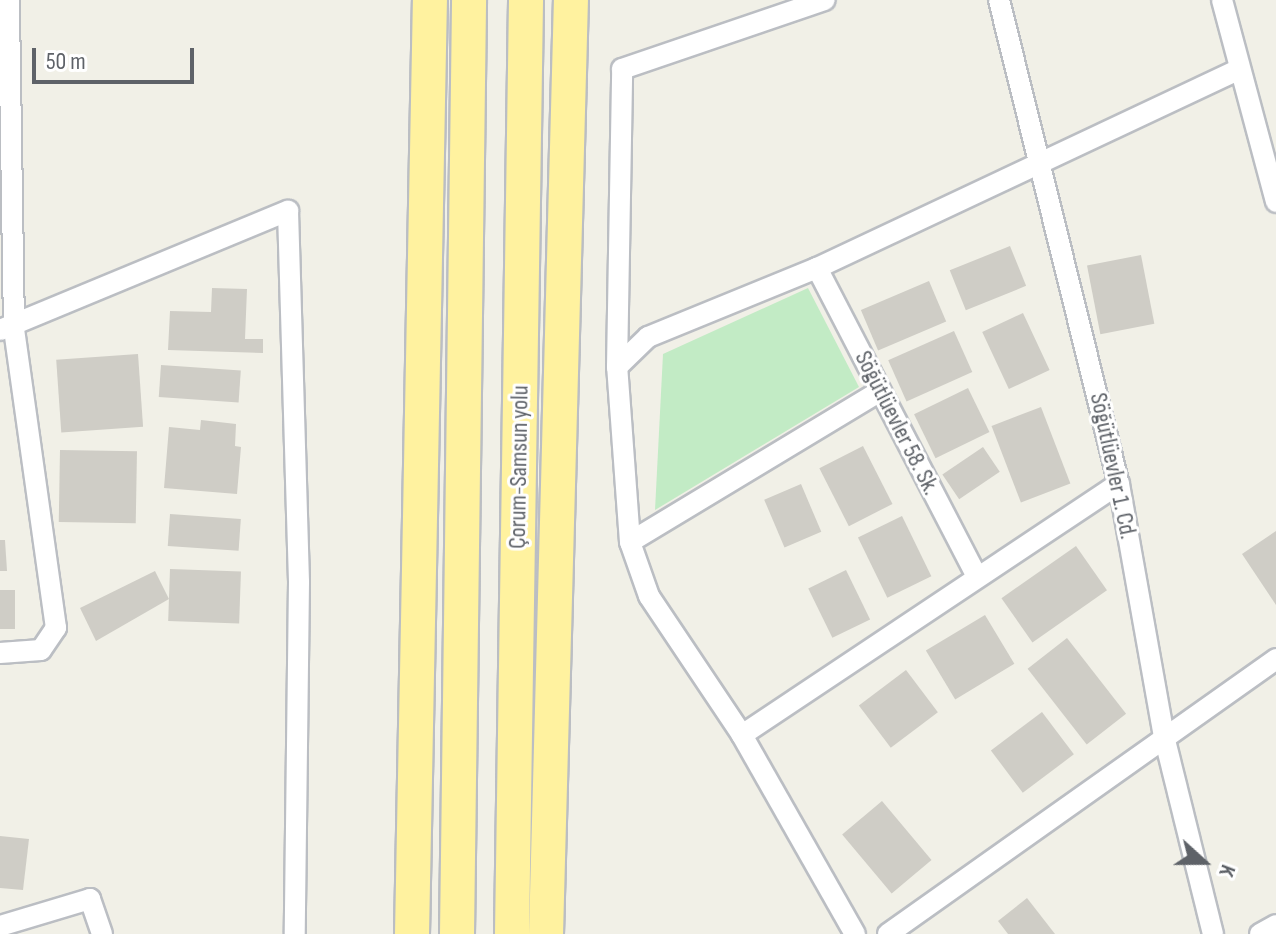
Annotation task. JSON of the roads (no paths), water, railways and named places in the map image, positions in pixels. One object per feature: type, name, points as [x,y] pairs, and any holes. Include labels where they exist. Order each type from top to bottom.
[{"type":"highway","points":[[412,934],[430,0]]},
{"type":"highway","points":[[457,934],[469,0]]},
{"type":"highway","name":"Çorum-Samsun yolu","points":[[512,934],[526,0]]},
{"type":"highway","points":[[546,934],[571,0]]},
{"type":"street","points":[[0,653],[41,650],[56,628],[7,329],[9,0]]},
{"type":"street","points":[[825,0],[622,69],[617,367],[630,542],[649,596],[742,735],[855,934]]},
{"type":"street","name":"Söğütlüevler 1. Cd.","points":[[999,0],[1119,484],[1164,736],[1213,934]]},
{"type":"street","points":[[1222,0],[1275,196]]},
{"type":"street","points":[[617,367],[648,337],[817,268],[1240,69]]},
{"type":"street","points":[[7,329],[288,211],[299,582],[295,934]]},
{"type":"street","name":"Söğütlüevler 58. Sk.","points":[[817,268],[977,577]]},
{"type":"street","points":[[630,542],[880,391]]},
{"type":"street","points":[[742,735],[1119,484]]},
{"type":"street","points":[[888,934],[1276,659]]},
{"type":"street","points":[[0,926],[90,899],[102,934]]},
{"type":"street","points":[[1260,934],[1276,925]]}]
